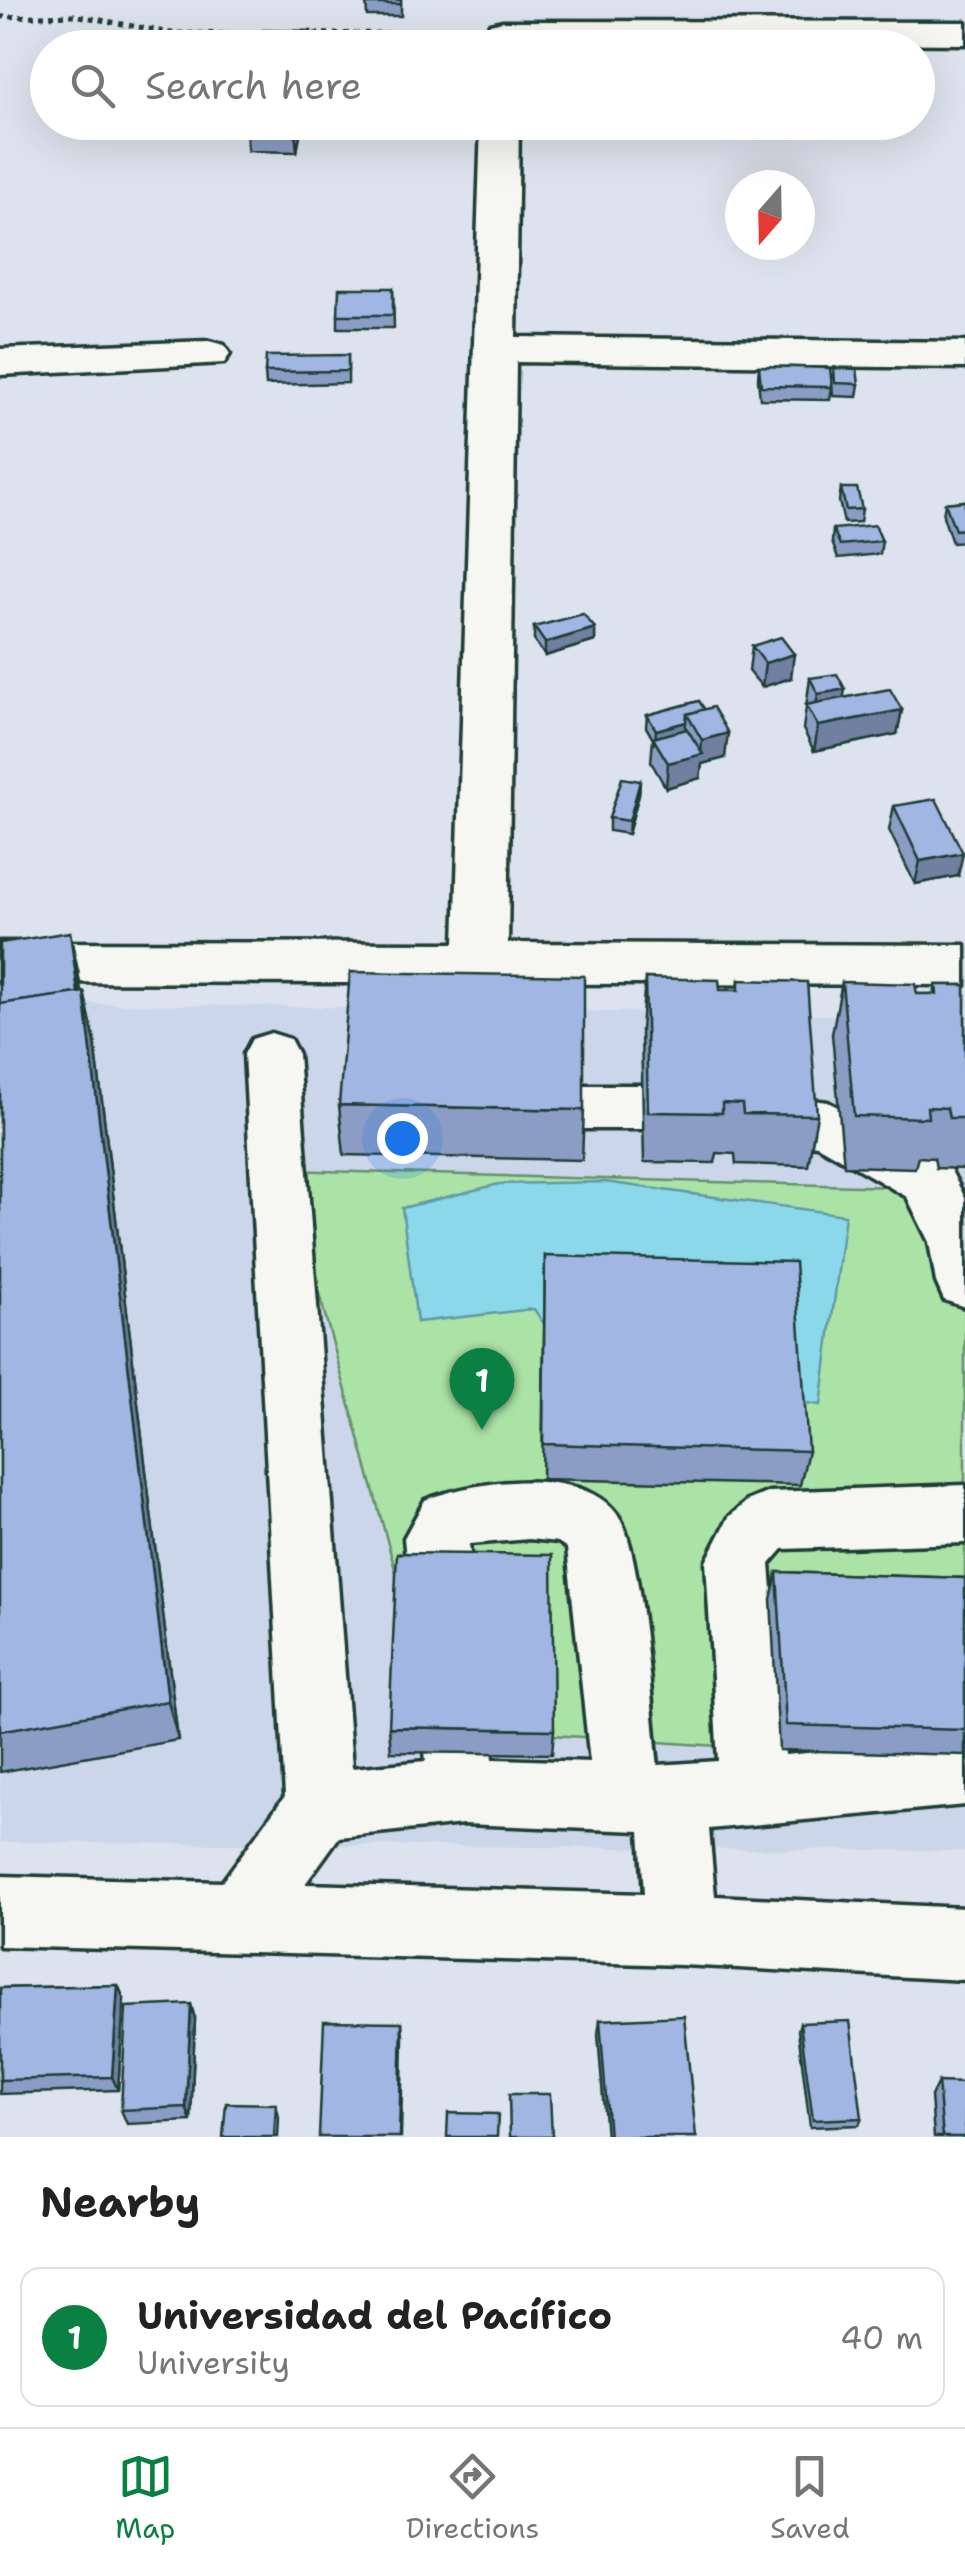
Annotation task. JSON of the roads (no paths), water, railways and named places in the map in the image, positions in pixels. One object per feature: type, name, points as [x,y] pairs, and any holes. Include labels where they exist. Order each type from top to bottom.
[{"type":"street","points":[[503,27],[734,30]]},
{"type":"street","points":[[935,33],[965,33]]},
{"type":"street","points":[[481,964],[500,140]]},
{"type":"street","points":[[494,349],[965,354]]},
{"type":"street","points":[[0,362],[208,354]]},
{"type":"street","points":[[0,962],[965,965]]},
{"type":"street","points":[[237,1920],[320,1805],[270,1054]]},
{"type":"street","points":[[467,1107],[694,1107],[828,1124],[928,1182],[958,1242],[965,1282]]},
{"type":"street","points":[[462,1791],[436,1538],[447,1520],[507,1508],[579,1519],[594,1529],[598,1539],[650,1798],[682,1930]]},
{"type":"street","points":[[754,1792],[738,1562],[751,1537],[768,1521],[965,1514]]},
{"type":"street","points":[[320,1805],[462,1791],[650,1798],[965,1772]]},
{"type":"street","points":[[0,1911],[682,1930],[965,1944]]},
{"type":"water","points":[[605,1182],[845,1215],[821,1405],[642,1381],[552,1336],[534,1309],[417,1322],[402,1208],[499,1184]]},
{"type":"place","name":"Universidad del Pacífico","points":[[482,1430]]}]
